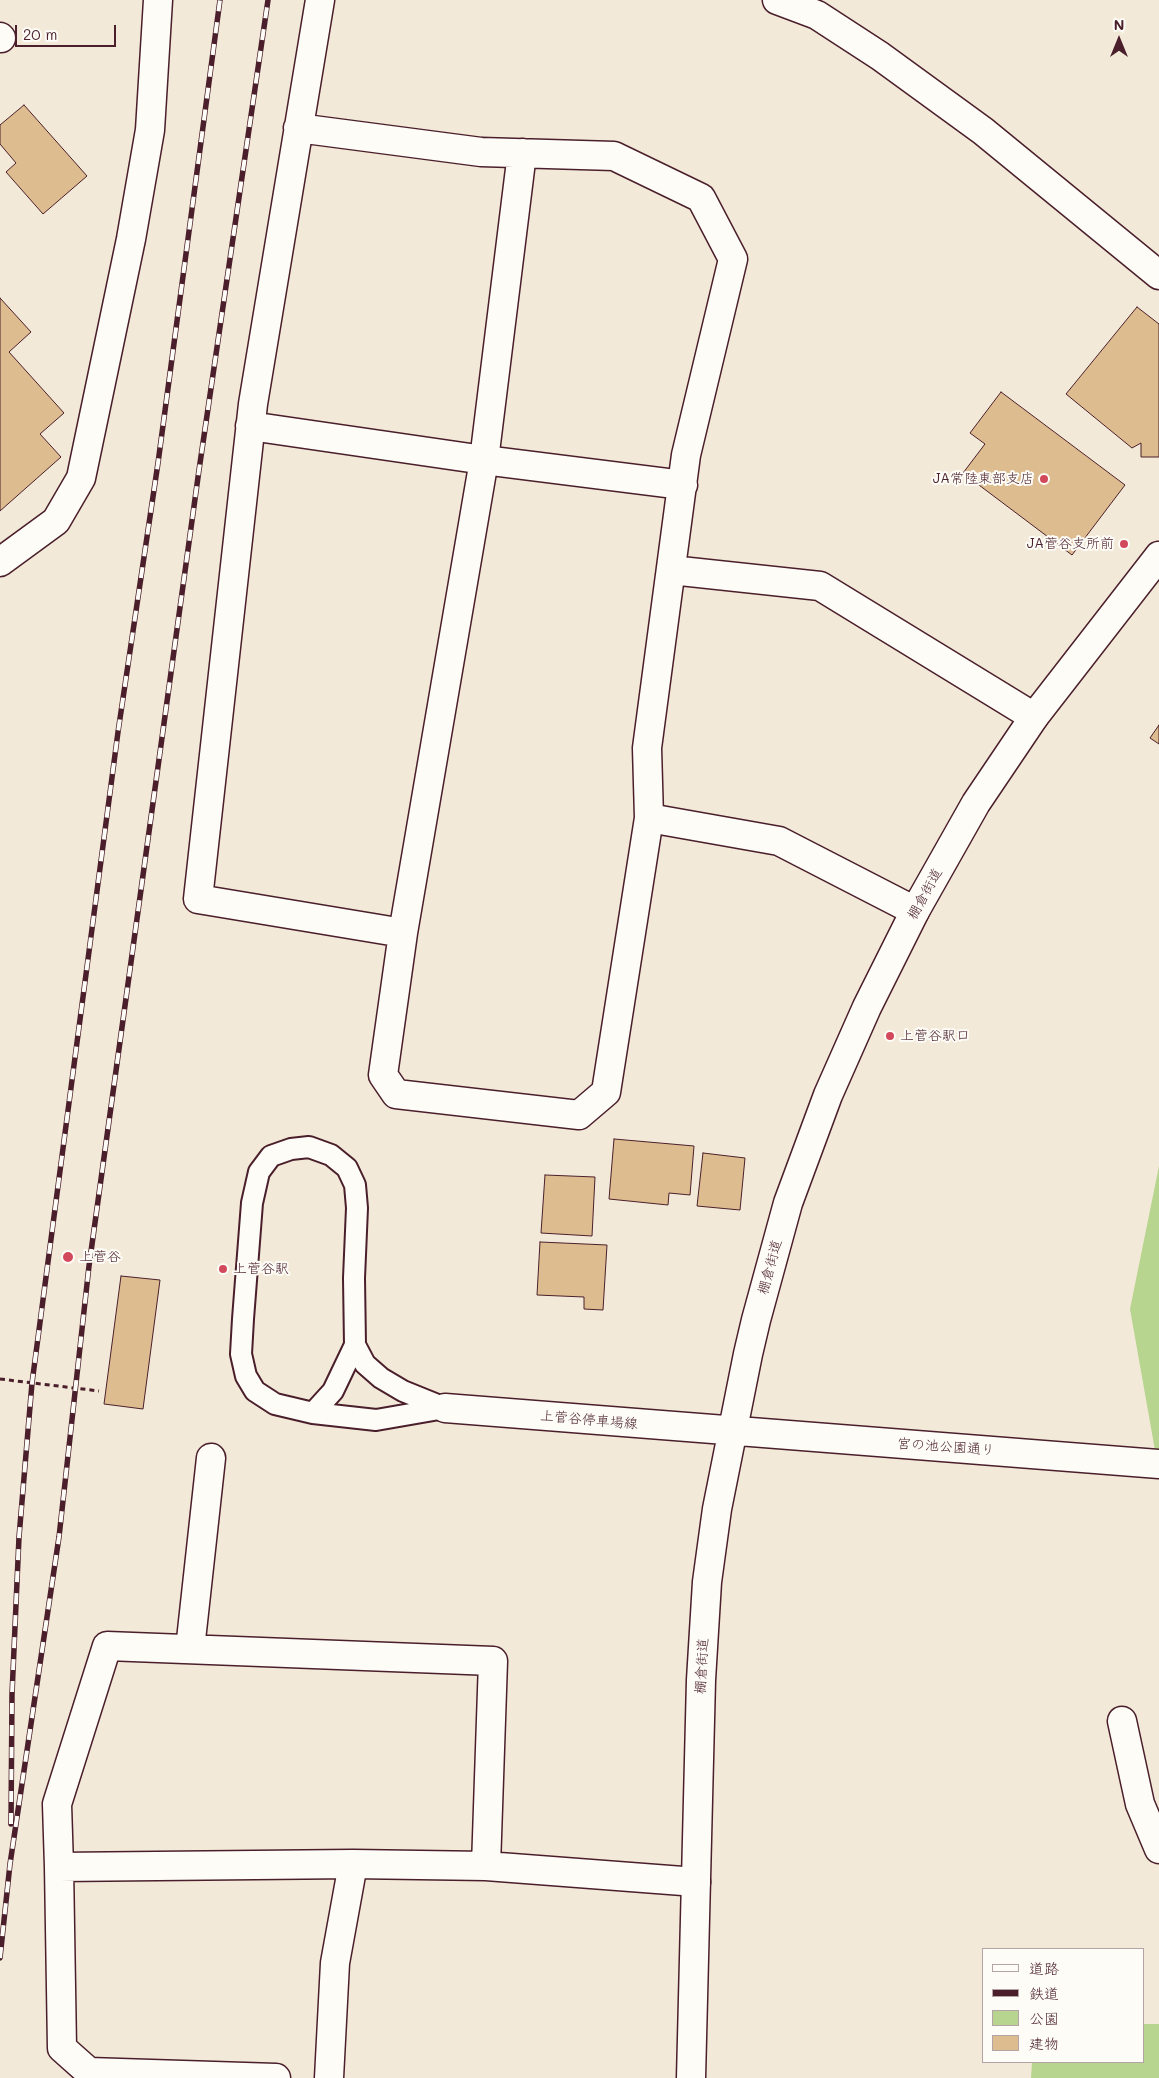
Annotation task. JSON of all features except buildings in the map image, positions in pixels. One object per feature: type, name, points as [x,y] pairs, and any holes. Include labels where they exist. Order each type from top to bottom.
[{"type":"street","points":[[0,562],[56,521],[81,478],[131,239],[150,130],[158,0]]},
{"type":"street","points":[[320,0],[250,426],[198,899],[403,933]]},
{"type":"street","points":[[777,0],[817,15],[880,56],[983,131],[1159,275]]},
{"type":"street","points":[[298,128],[480,152],[522,153],[614,156],[701,198],[732,259],[686,455],[648,748],[649,818],[606,1092],[579,1115],[396,1094],[383,1075],[403,933],[484,460],[522,153]]},
{"type":"street","points":[[250,426],[484,460],[682,485]]},
{"type":"street","name":"棚倉街道","points":[[691,2078],[701,1680],[707,1582],[717,1508],[732,1431],[756,1320],[788,1203],[840,1069],[867,1007],[915,911],[976,803],[1034,717],[1159,556]]},
{"type":"street","points":[[671,570],[820,586],[1034,717]]},
{"type":"street","points":[[649,818],[779,841],[915,911]]},
{"type":"street","name":"上菅谷停車場線","points":[[445,1408],[732,1431]]},
{"type":"street","name":"宮の池公園通り","points":[[732,1431],[1159,1464]]},
{"type":"street","points":[[190,1649],[211,1458]]},
{"type":"street","points":[[276,2078],[89,2072],[62,2048],[58,1804],[107,1646],[493,1661],[486,1866]]},
{"type":"street","points":[[1122,1721],[1140,1804],[1159,1849]]},
{"type":"street","points":[[59,1867],[353,1864],[486,1866],[696,1882]]},
{"type":"street","points":[[329,2078],[335,1963],[353,1864]]},
{"type":"lane","points":[[313,1413],[333,1391],[354,1345],[357,1208],[355,1185],[347,1168],[331,1155],[309,1147],[291,1149],[271,1156],[258,1172],[252,1203],[241,1354],[246,1376],[255,1391],[275,1404],[313,1413],[376,1420],[445,1408]]},
{"type":"lane","points":[[354,1345],[364,1364],[381,1378],[403,1391],[445,1408]]},
{"type":"path","points":[[0,1379],[99,1391]]},
{"type":"green space","points":[[1159,1166],[1159,1473],[1130,1309]]},
{"type":"green space","points":[[1144,2024],[1159,2024],[1159,2078],[1031,2078],[1032,2063],[1144,2063]]},
{"type":"railway","points":[[11,1824],[12,1694],[19,1537],[32,1383],[118,732],[158,463],[220,0]]},
{"type":"railway","points":[[0,1958],[10,1864],[59,1537],[89,1266],[199,470],[268,0]]},
{"type":"place","name":"JA常陸東部支店","points":[[1044,479]]},
{"type":"place","name":"JA菅谷支所前","points":[[1124,544]]},
{"type":"place","name":"上菅谷駅口","points":[[890,1036]]},
{"type":"place","name":"上菅谷","points":[[68,1257]]},
{"type":"place","name":"上菅谷駅","points":[[223,1269]]}]
